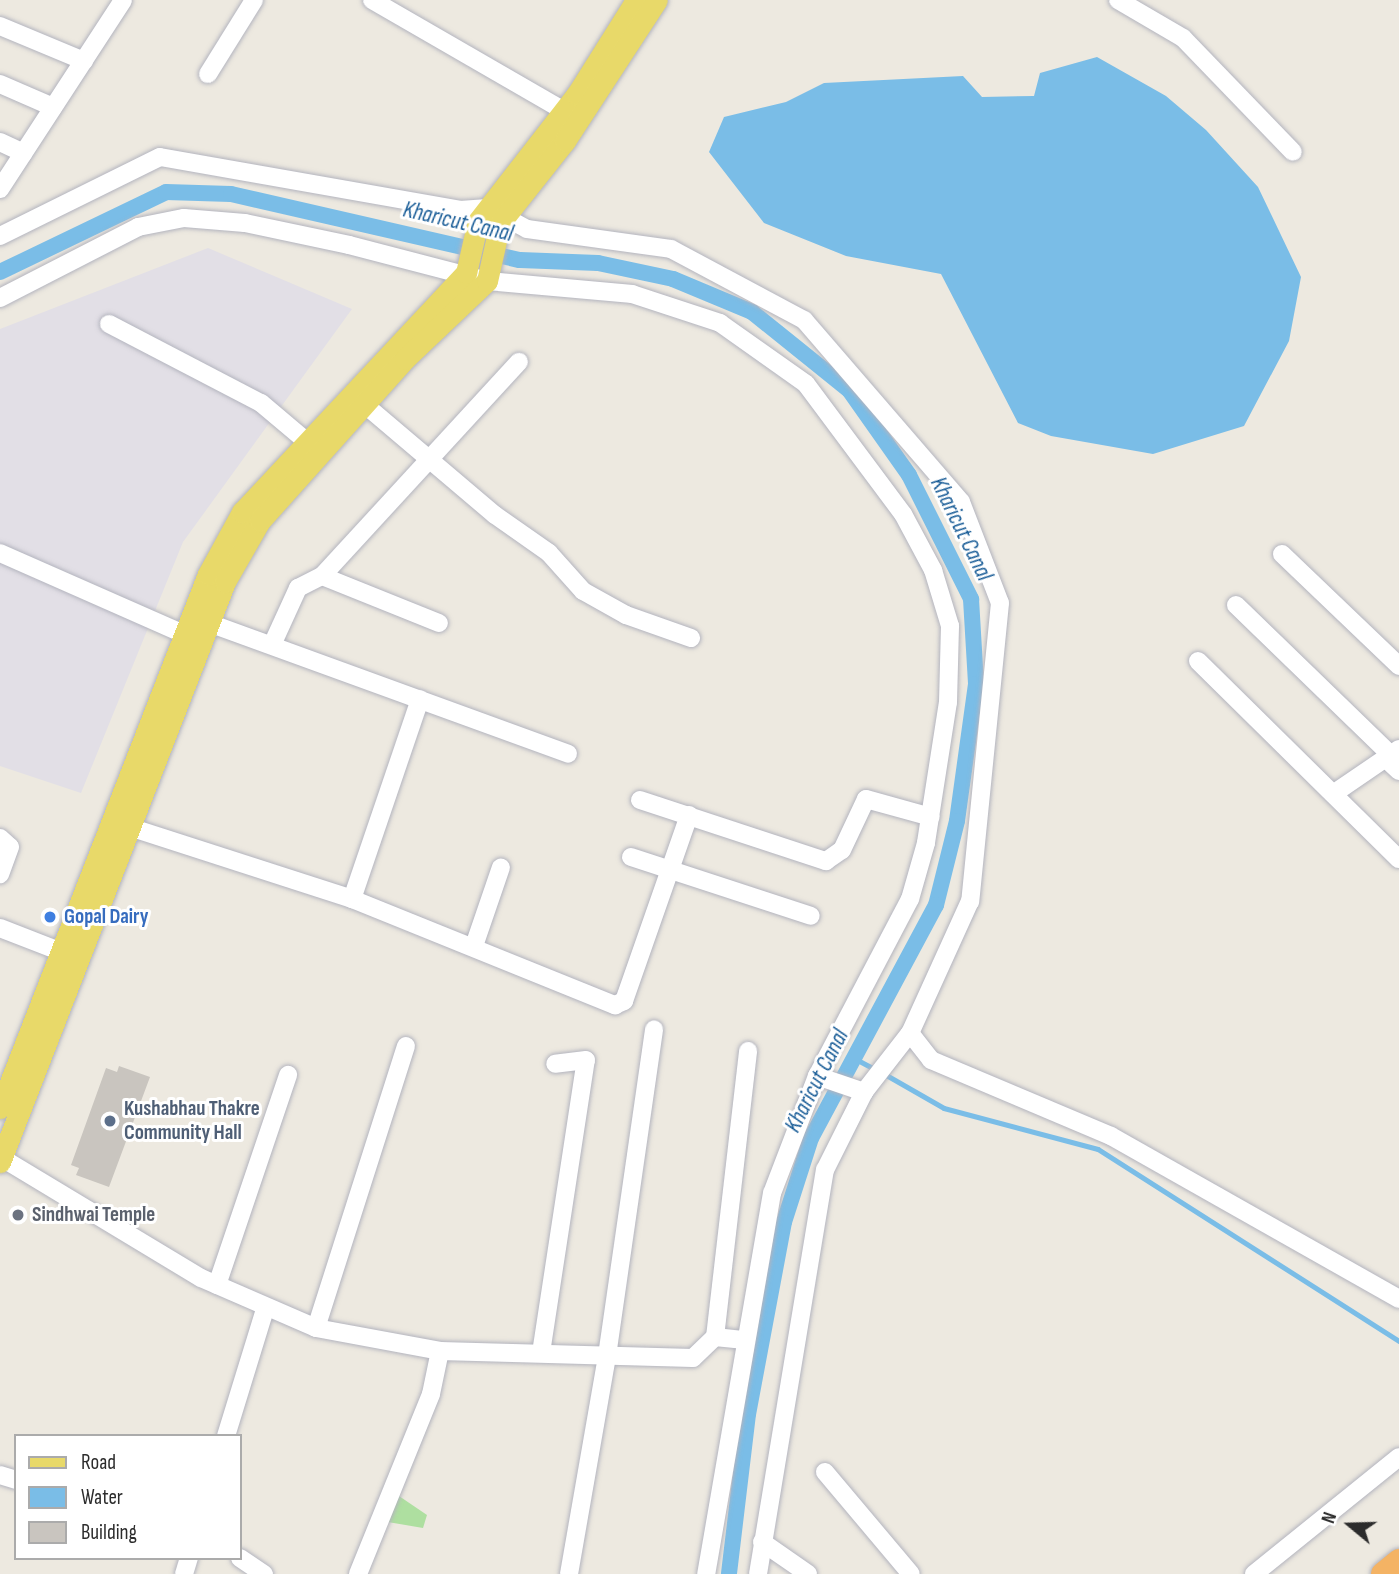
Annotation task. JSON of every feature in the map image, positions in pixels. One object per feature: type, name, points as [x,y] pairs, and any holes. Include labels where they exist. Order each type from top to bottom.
[{"type":"highway","points":[[1383,1574],[1399,1561]]},
{"type":"main road","points":[[313,447],[466,271],[493,217],[636,0]]},
{"type":"main road","points":[[1,1156],[19,1086],[120,824],[198,633],[242,512],[364,404],[488,276],[493,217],[565,141],[657,0]]},
{"type":"main road","points":[[0,1108],[19,1086]]},
{"type":"street","points":[[0,189],[123,0]]},
{"type":"street","points":[[208,74],[254,0]]},
{"type":"street","points":[[372,0],[564,111]]},
{"type":"street","points":[[1118,0],[1183,37],[1293,152]]},
{"type":"street","points":[[0,26],[84,61]]},
{"type":"street","points":[[0,84],[53,107]]},
{"type":"street","points":[[0,142],[24,153]]},
{"type":"street","points":[[0,236],[160,157],[460,210],[493,217],[527,229],[671,249],[804,320],[961,502],[1000,603],[970,901],[910,1033],[864,1092],[825,1170],[758,1574]]},
{"type":"street","points":[[0,298],[138,227],[184,218],[245,223],[488,276],[632,294],[720,323],[806,384],[834,418],[903,514],[933,570],[950,626],[947,702],[931,817],[910,899],[817,1076],[772,1193],[706,1574]]},
{"type":"street","points":[[109,324],[261,403],[313,447]]},
{"type":"street","points":[[272,645],[298,588],[322,576],[519,362]]},
{"type":"street","points":[[364,404],[429,461],[550,552],[583,591],[626,615],[691,638]]},
{"type":"street","points":[[0,553],[198,633],[272,645],[568,754]]},
{"type":"street","points":[[1282,554],[1399,666]]},
{"type":"street","points":[[322,576],[439,623]]},
{"type":"street","points":[[1236,605],[1393,758],[1333,794]]},
{"type":"street","points":[[1198,661],[1399,859]]},
{"type":"street","points":[[352,899],[420,699]]},
{"type":"street","points":[[640,800],[826,861],[842,850],[866,799],[931,817]]},
{"type":"street","points":[[120,824],[352,899],[620,1005],[689,815]]},
{"type":"street","points":[[0,838],[10,847],[0,874]]},
{"type":"street","points":[[631,857],[811,916]]},
{"type":"street","points":[[474,946],[502,867]]},
{"type":"street","points":[[0,928],[69,955]]},
{"type":"street","points":[[569,1574],[607,1356],[654,1029]]},
{"type":"street","points":[[910,1033],[931,1060],[1111,1136],[1399,1299]]},
{"type":"street","points":[[316,1328],[406,1046]]},
{"type":"street","points":[[1,1156],[217,1285],[265,1309],[316,1328],[440,1351],[693,1358],[715,1337],[748,1051]]},
{"type":"street","points":[[541,1353],[586,1060],[578,1057],[555,1064]]},
{"type":"street","points":[[217,1285],[288,1075]]},
{"type":"street","points":[[817,1076],[864,1092]]},
{"type":"street","points":[[227,1434],[265,1309]]},
{"type":"street","points":[[715,1337],[745,1340]]},
{"type":"street","points":[[358,1574],[431,1394],[440,1351]]},
{"type":"street","points":[[1254,1574],[1399,1457]]},
{"type":"street","points":[[825,1472],[911,1574]]},
{"type":"street","points":[[762,1542],[808,1574]]},
{"type":"street","points":[[242,1559],[264,1574]]},
{"type":"shaded area","points":[[208,248],[352,309],[183,542],[81,793],[0,766],[0,329]]},
{"type":"green space","points":[[399,1496],[427,1515],[423,1528],[382,1521]]},
{"type":"water","points":[[1097,57],[1166,96],[1206,130],[1258,187],[1301,277],[1289,341],[1244,426],[1153,454],[1051,436],[1018,423],[941,274],[846,256],[764,223],[709,152],[724,117],[786,102],[824,83],[963,76],[982,97],[1034,96],[1040,73]]},
{"type":"building","name":"Kushabhau Thakre Community Hall","points":[[119,1066],[150,1077],[109,1187],[76,1175],[79,1168],[71,1165],[106,1068],[117,1072]]},
{"type":"waterway","name":"Kharicut Canal","points":[[0,272],[166,192],[231,194],[520,260],[598,263],[673,279],[752,312],[849,390],[909,475],[971,599],[976,684],[957,821],[936,905],[811,1138],[784,1222],[748,1414],[729,1574]]},
{"type":"waterway","points":[[854,1058],[875,1069]]},
{"type":"waterway","points":[[883,1073],[944,1108],[1098,1149],[1399,1341]]},
{"type":"place","name":"Gopal Dairy","points":[[50,917]]},
{"type":"place","name":"Kushabhau Thakre Community Hall","points":[[110,1121]]},
{"type":"place","name":"Sindhwai Temple","points":[[18,1215]]}]
